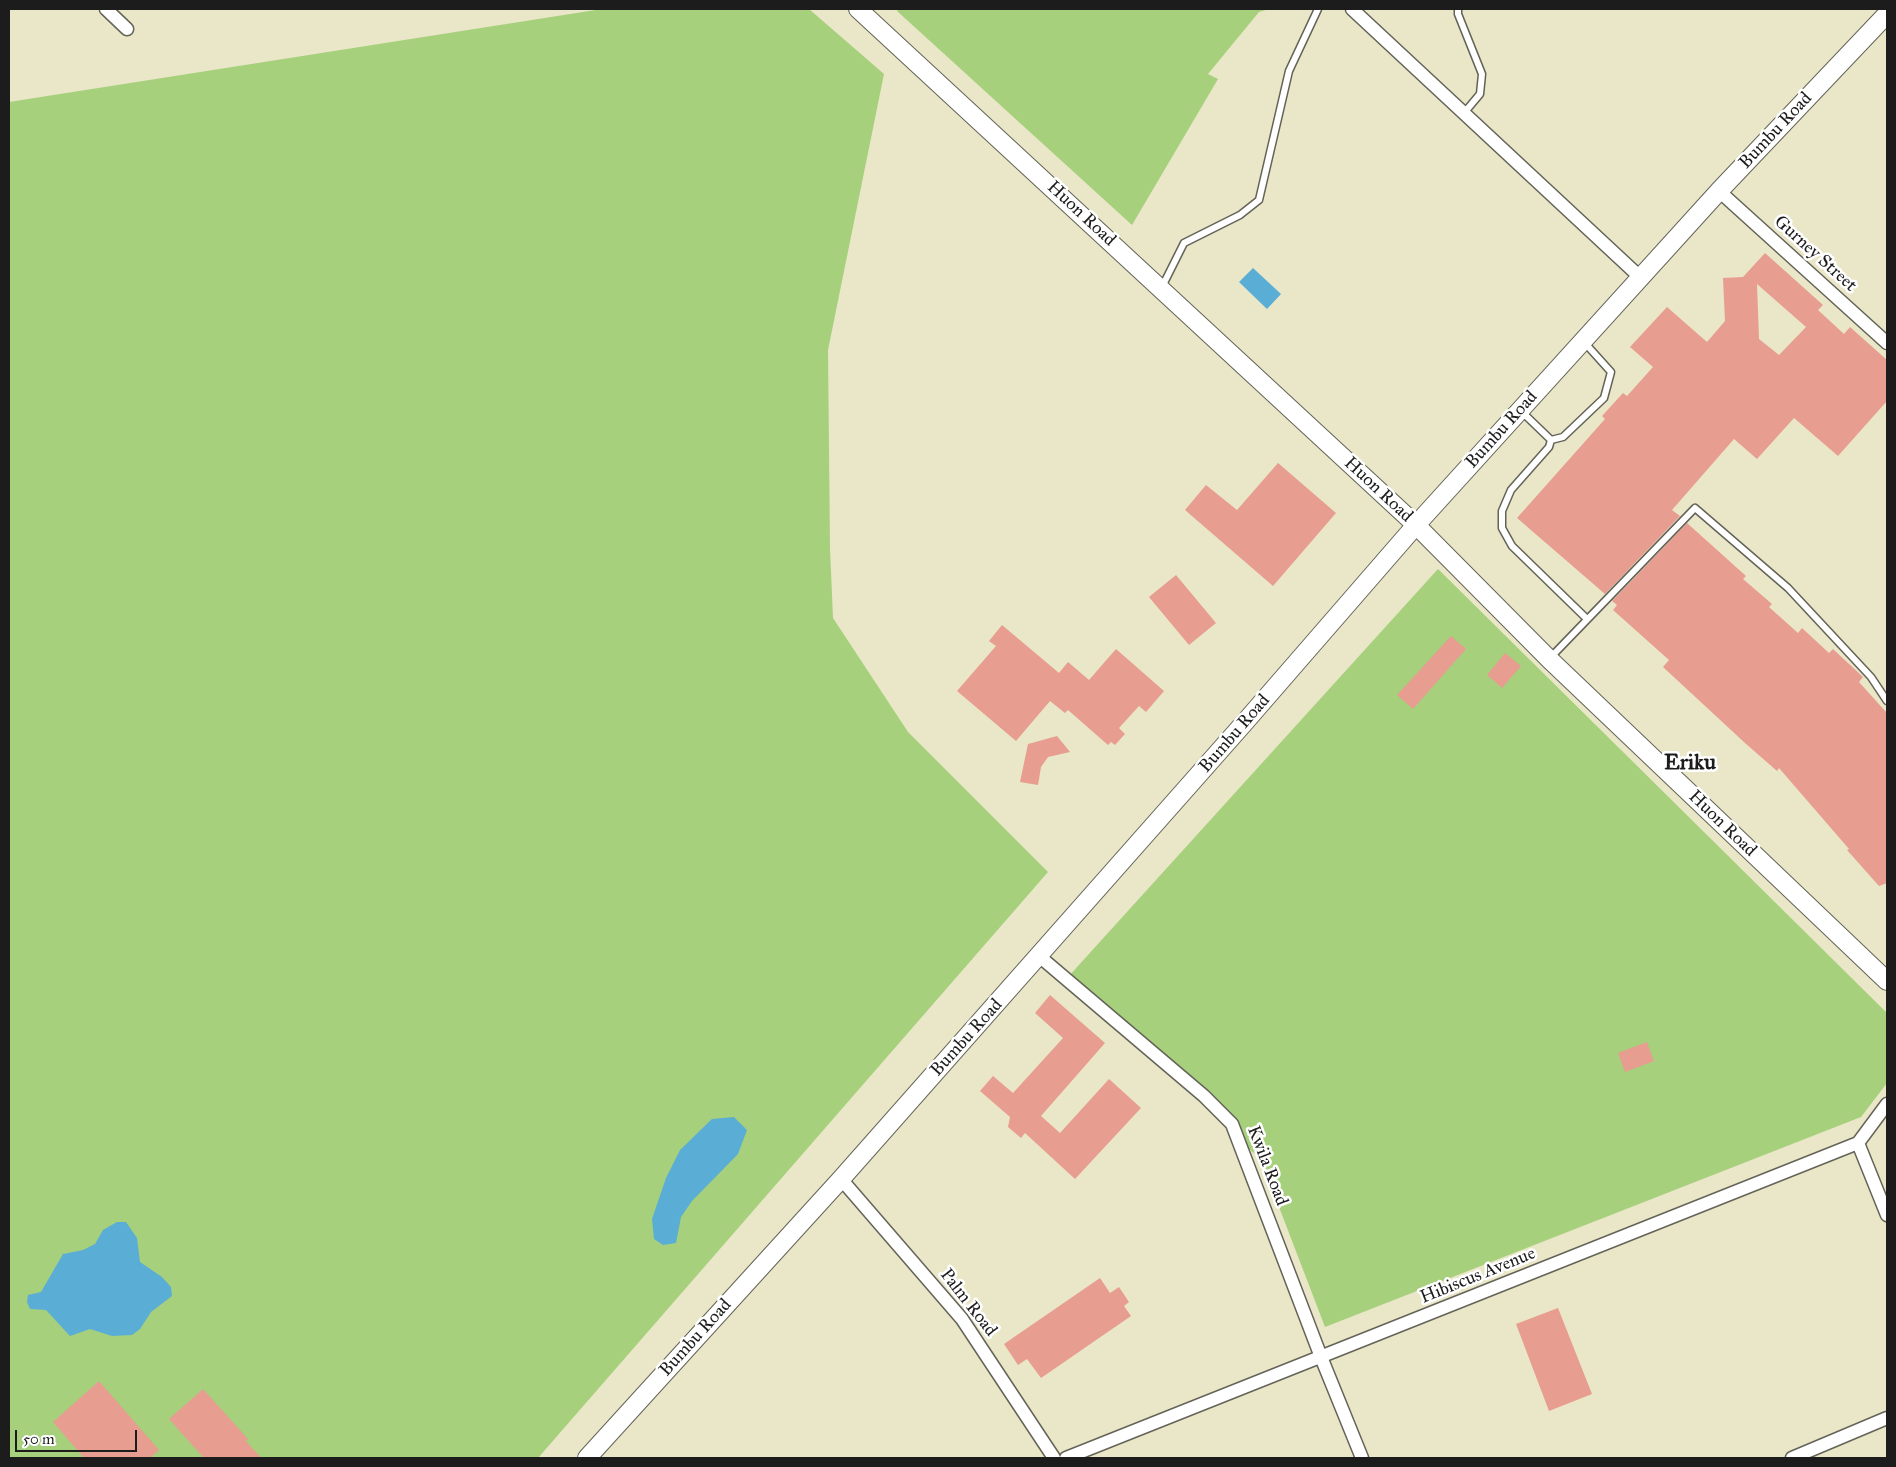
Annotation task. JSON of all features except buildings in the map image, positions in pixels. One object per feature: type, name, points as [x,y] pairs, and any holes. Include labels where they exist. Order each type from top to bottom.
[{"type":"main road","name":"Huon Road","points":[[858,9],[1162,288],[1416,525],[1549,659],[1886,977]]},
{"type":"main road","name":"Bumbu Road","points":[[587,1458],[841,1179],[1416,525],[1719,191],[1887,14]]},
{"type":"street","points":[[106,9],[127,29]]},
{"type":"street","points":[[1352,9],[1641,278]]},
{"type":"street","name":"Gurney Street","points":[[1719,191],[1887,344]]},
{"type":"street","name":"Kwila Road","points":[[1039,956],[1204,1096],[1232,1124],[1321,1357],[1362,1458]]},
{"type":"street","points":[[1887,1104],[1858,1143],[1887,1216]]},
{"type":"street","name":"Hibiscus Avenue","points":[[1066,1458],[1858,1143]]},
{"type":"street","name":"Palm Road","points":[[841,1179],[962,1319],[1054,1458]]},
{"type":"street","points":[[1792,1458],[1887,1418]]},
{"type":"lane","points":[[1162,288],[1184,243],[1240,215],[1259,200],[1289,71],[1318,9]]},
{"type":"lane","points":[[1458,9],[1458,14],[1482,74],[1480,94],[1464,113]]},
{"type":"lane","points":[[1551,440],[1563,437],[1604,398],[1611,372],[1583,341]]},
{"type":"lane","points":[[1520,410],[1551,440]]},
{"type":"lane","points":[[1551,440],[1549,447],[1511,490],[1502,511],[1502,528],[1512,546],[1587,619]]},
{"type":"lane","points":[[1549,659],[1695,508],[1788,588],[1871,677],[1887,701]]},
{"type":"green space","points":[[602,9],[809,9],[884,74],[828,350],[830,549],[833,618],[908,732],[1048,872],[538,1458],[9,1458],[9,102]]},
{"type":"green space","points":[[899,9],[1269,9],[1259,12],[1208,74],[1218,79],[1132,225],[897,11]]},
{"type":"green space","points":[[1438,569],[1887,1013],[1887,1083],[1861,1117],[1325,1327],[1261,1160],[1068,977]]},
{"type":"water","points":[[1253,268],[1281,294],[1267,309],[1239,282]]},
{"type":"water","points":[[734,1117],[747,1130],[738,1154],[692,1201],[681,1217],[676,1243],[663,1245],[654,1239],[652,1219],[666,1178],[680,1150],[712,1119]]},
{"type":"water","points":[[117,1222],[126,1222],[137,1238],[140,1262],[162,1277],[171,1287],[172,1296],[151,1312],[140,1329],[132,1335],[112,1336],[90,1329],[70,1336],[46,1310],[30,1309],[27,1302],[28,1295],[41,1292],[63,1254],[83,1250],[95,1244],[103,1230]]},
{"type":"district","name":"Eriku","points":[[1690,764]]}]
